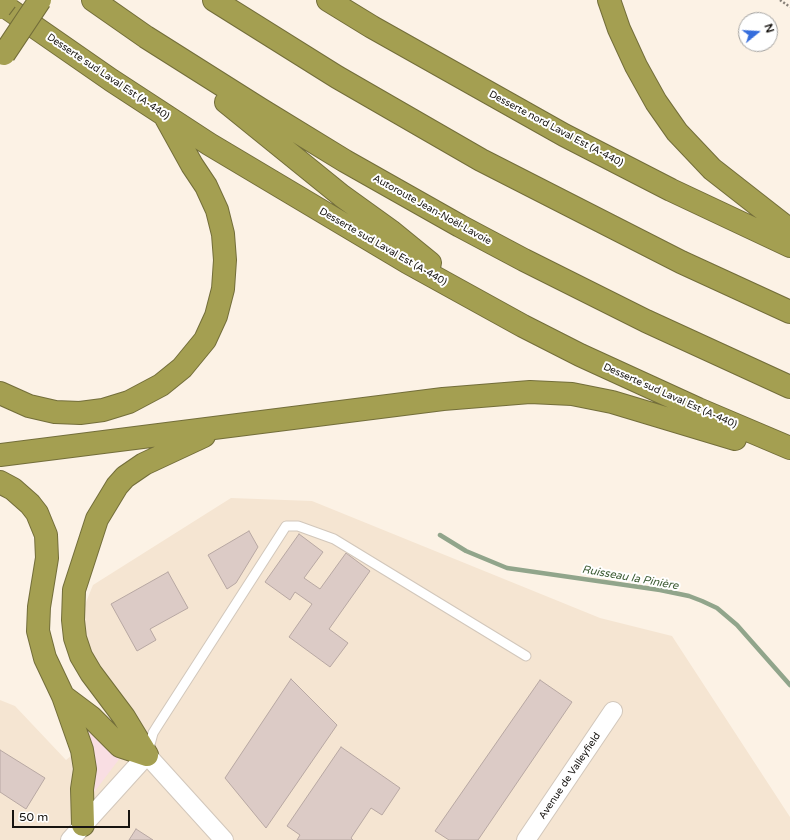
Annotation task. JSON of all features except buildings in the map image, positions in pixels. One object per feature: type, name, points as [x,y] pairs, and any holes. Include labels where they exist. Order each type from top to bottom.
[{"type":"highway","points":[[0,8],[6,0]]},
{"type":"highway","points":[[2,57],[40,0]]},
{"type":"highway","name":"Autoroute Jean-Noël-Lavoie","points":[[93,0],[146,37],[305,137],[460,226],[640,318],[790,387]]},
{"type":"highway","points":[[214,0],[312,62],[481,160],[681,262],[790,312]]},
{"type":"highway","name":"Desserte nord Laval Est (A-440)","points":[[328,0],[378,31],[564,135],[671,190],[790,246]]},
{"type":"highway","points":[[609,0],[619,29],[639,72],[656,102],[677,132],[712,169],[790,230]]},
{"type":"highway","name":"Desserte sud Laval Est (A-440)","points":[[0,3],[164,115],[328,216],[472,298],[580,355],[698,409],[790,448]]},
{"type":"highway","points":[[146,37],[342,196],[392,232],[472,298]]},
{"type":"highway","points":[[0,393],[29,406],[55,412],[80,413],[103,410],[129,402],[161,385],[182,368],[205,340],[216,316],[222,289],[225,260],[223,234],[217,210],[206,186],[192,165],[164,115]]},
{"type":"highway","points":[[0,455],[223,428],[450,398],[506,393],[550,393],[578,395],[631,407],[790,456]]},
{"type":"highway","points":[[147,755],[124,717],[90,673],[81,656],[75,638],[72,620],[75,584],[97,519],[109,497],[121,482],[144,464],[223,428]]},
{"type":"highway","points":[[0,482],[13,489],[38,513],[46,535],[48,558],[39,607],[38,631],[44,658],[64,696],[84,759],[77,832]]},
{"type":"highway","points":[[64,696],[92,717],[120,746],[147,755]]},
{"type":"street","name":"Avenue de Valleyfield","points":[[526,840],[613,711]]},
{"type":"street","points":[[77,832],[147,755],[224,840]]},
{"type":"lane","points":[[147,755],[151,748],[153,733],[286,526],[298,526],[334,539],[526,656]]},
{"type":"path","points":[[780,0],[790,7]]},
{"type":"shaded area","points":[[231,498],[312,501],[600,618],[672,636],[790,817],[790,840],[0,840],[0,700],[15,706],[66,760],[130,708],[89,651],[80,624],[82,612],[93,585]]},
{"type":"shaded area","points":[[85,725],[120,758],[92,795]]},
{"type":"waterway","name":"Ruisseau la Pinière","points":[[440,535],[466,551],[507,568],[660,590],[689,596],[702,601],[717,608],[737,625],[790,685]]}]
